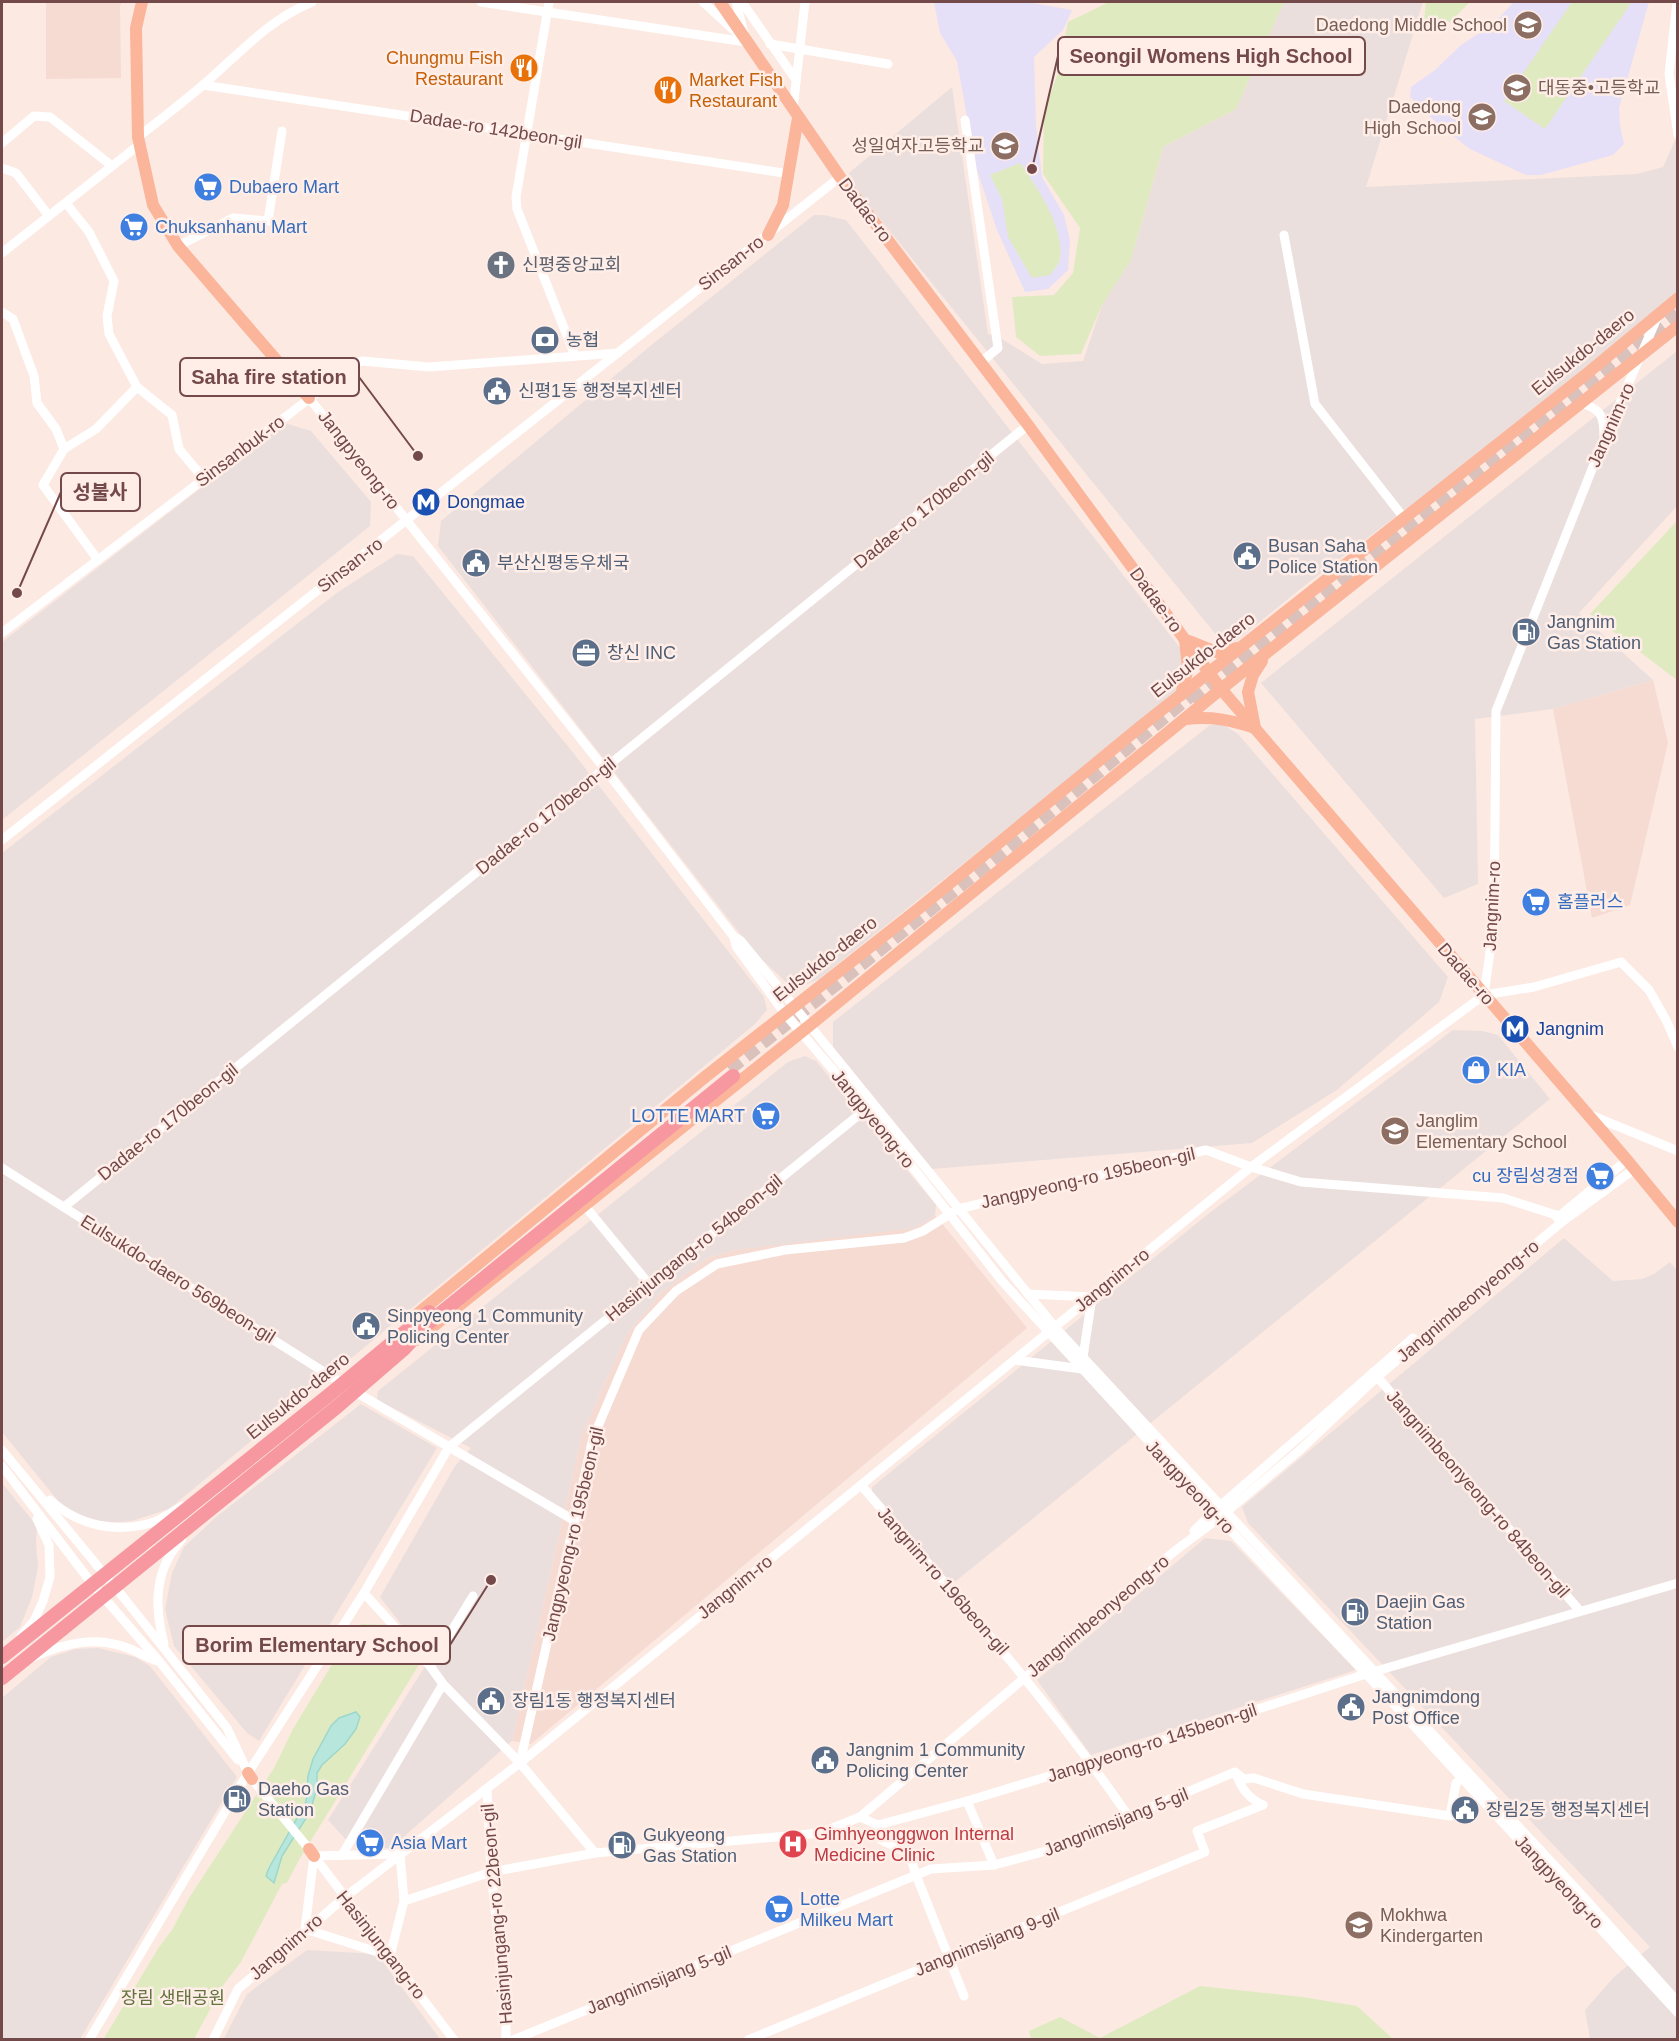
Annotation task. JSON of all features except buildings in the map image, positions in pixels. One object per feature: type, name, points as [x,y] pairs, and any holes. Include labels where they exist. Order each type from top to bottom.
[{"type":"highway","points":[[401,1343],[731,1073]]},
{"type":"highway","name":"Eulsukdo-daero","points":[[6,1653],[97,1590],[114,1586],[201,1515],[401,1343]]},
{"type":"highway","name":"Eulsukdo-daero","points":[[2,1678],[97,1590],[105,1574],[204,1495],[348,1388]]},
{"type":"main road","name":"Jangpyeong-ro","points":[[142,2],[136,28],[139,140],[153,205],[178,246],[309,398]]},
{"type":"main road","name":"Dadae-ro","points":[[720,2],[840,177],[1029,425],[1221,689],[1677,1222]]},
{"type":"main road","points":[[768,235],[783,205],[790,174],[796,113]]},
{"type":"main road","name":"Eulsukdo-daero","points":[[401,1343],[418,1313],[705,1077],[1181,695],[1584,376],[1677,298]]},
{"type":"main road","name":"Eulsukdo-daero","points":[[401,1343],[440,1323],[1221,689],[1677,326]]},
{"type":"main road","points":[[1181,695],[1188,668],[1185,639],[1219,653],[1242,647]]},
{"type":"main road","points":[[1185,720],[1205,717],[1255,728],[1248,692],[1253,675],[1266,654]]},
{"type":"street","points":[[2,253],[112,166],[263,30],[284,15],[312,2]]},
{"type":"street","points":[[481,2],[548,7],[746,42]]},
{"type":"street","points":[[703,2],[746,42]]},
{"type":"street","points":[[736,2],[746,42]]},
{"type":"street","points":[[742,2],[796,80]]},
{"type":"street","points":[[796,113],[796,80],[805,2]]},
{"type":"street","points":[[1677,2],[1669,74],[1677,135]]},
{"type":"street","points":[[548,7],[516,197],[517,209],[575,356]]},
{"type":"street","points":[[770,44],[888,64]]},
{"type":"street","name":"Dadae-ro 142beon-gil","points":[[203,85],[790,174]]},
{"type":"street","points":[[2,143],[34,116],[50,117],[112,166]]},
{"type":"street","points":[[965,120],[998,348],[980,363]]},
{"type":"street","points":[[178,246],[233,218],[268,221],[282,131]]},
{"type":"street","points":[[2,168],[16,173],[49,216]]},
{"type":"street","name":"Sinsan-ro","points":[[2,840],[840,177]]},
{"type":"street","points":[[66,202],[89,232],[114,281],[107,316],[109,334],[137,387],[172,415],[179,449],[204,479]]},
{"type":"street","points":[[1284,235],[1315,404],[1404,518]]},
{"type":"street","points":[[2,312],[13,319],[34,376],[37,403],[56,429],[64,449]]},
{"type":"street","name":"Jangnim-ro","points":[[213,2040],[238,1989],[305,1929],[520,1763],[1251,1167],[1484,995],[1494,923],[1496,711],[1604,439],[1658,314]]},
{"type":"street","name":"Sinsanbuk-ro","points":[[2,633],[356,363],[362,361],[429,367],[618,353]]},
{"type":"street","points":[[98,560],[43,485],[64,449],[96,429],[137,387]]},
{"type":"street","name":"Jangpyeong-ro","points":[[309,398],[604,768],[734,937],[736,946],[870,1106],[954,1211],[1029,1294],[1052,1330],[1082,1369],[1371,1673],[1593,1913],[1676,2007]]},
{"type":"street","points":[[1581,403],[1594,407],[1604,420],[1604,439]]},
{"type":"street","name":"Dadae-ro 170beon-gil","points":[[64,1207],[1029,425]]},
{"type":"street","points":[[1484,995],[1534,987],[1621,962],[1649,990],[1666,1020],[1677,1047]]},
{"type":"street","name":"Hasinjungang-ro 54beon-gil","points":[[90,2040],[364,1593],[449,1447],[870,1106]]},
{"type":"street","points":[[1585,1113],[1677,1151]]},
{"type":"street","name":"Jangpyeong-ro 195beon-gil","points":[[520,1763],[593,1438],[604,1408],[639,1330],[676,1291],[717,1264],[785,1250],[904,1238],[923,1231],[954,1211],[1206,1150],[1301,1182],[1503,1198],[1561,1218]]},
{"type":"street","name":"Jangnimbeonyeong-ro","points":[[404,1901],[491,1872],[595,1853],[820,1833],[860,1817],[1219,1512],[1300,1450],[1375,1375],[1561,1218],[1630,1165]]},
{"type":"street","name":"Eulsukdo-daero 569beon-gil","points":[[2,1168],[348,1388],[575,1521]]},
{"type":"street","points":[[585,1206],[650,1284]]},
{"type":"street","name":"Jangpyeong-ro","points":[[954,1211],[1002,1281],[1083,1357],[1219,1512]]},
{"type":"street","points":[[1029,1294],[1092,1297],[1083,1357]]},
{"type":"street","points":[[1015,1360],[1082,1369]]},
{"type":"street","name":"Jangnimbeonyeong-ro 84beon-gil","points":[[1375,1375],[1580,1611]]},
{"type":"street","points":[[2,1450],[228,1728],[250,1776]]},
{"type":"street","points":[[2,1466],[97,1590],[159,1661],[250,1776]]},
{"type":"street","name":"Jangnim-ro 196beon-gil","points":[[861,1485],[1025,1677],[1092,1763],[1129,1817]]},
{"type":"street","points":[[42,1498],[50,1501],[74,1519],[107,1527],[132,1527],[156,1521],[204,1495]]},
{"type":"street","points":[[6,1653],[34,1621],[50,1577],[49,1545],[32,1506]]},
{"type":"street","points":[[165,1649],[157,1610],[162,1573],[172,1550],[201,1515]]},
{"type":"street","name":"Jangpyeong-ro 145beon-gil","points":[[878,1825],[967,1801],[1371,1673],[1677,1583]]},
{"type":"street","points":[[364,1593],[430,1666],[443,1684],[520,1763],[595,1853]]},
{"type":"street","points":[[430,1666],[473,1596]]},
{"type":"street","points":[[19,1664],[51,1649],[70,1644],[98,1642],[119,1645],[159,1661]]},
{"type":"street","points":[[342,1855],[443,1684]]},
{"type":"street","points":[[1235,1772],[1244,1779],[1254,1778],[1303,1794],[1450,1816],[1456,1783],[1465,1775]]},
{"type":"street","name":"Jangnimsijang 5-gil","points":[[513,2040],[931,1869],[994,1866],[1046,1851],[1235,1772]]},
{"type":"street","name":"Jangnimsijang 9-gil","points":[[748,2040],[1205,1852],[1197,1831],[1263,1804],[1251,1799],[1241,1787],[1235,1772]]},
{"type":"street","name":"Hasinjungang-ro","points":[[250,1776],[451,2038]]},
{"type":"street","name":"Hasinjungang-ro 22beon-gil","points":[[487,1788],[491,1872],[506,2013],[506,2040]]},
{"type":"street","points":[[967,1801],[994,1866]]},
{"type":"street","points":[[860,1817],[878,1825],[881,1840],[909,1852],[964,1996]]},
{"type":"street","points":[[311,1853],[342,1855],[400,1854],[404,1901],[390,1956],[305,1929],[311,1853]]},
{"type":"shaded area","points":[[46,2],[122,2],[120,6],[121,78],[46,79]]},
{"type":"shaded area","name":"성일여자고등학교","points":[[934,2],[1027,2],[1072,10],[1063,30],[1034,57],[1036,125],[1042,177],[1064,215],[1070,240],[1068,270],[1048,289],[1025,292],[997,230],[976,167],[957,61],[940,33]]},
{"type":"shaded area","points":[[1284,2],[1423,2],[1366,187],[1637,174],[1663,167],[1677,136],[1677,291],[1608,350],[1419,499],[1304,586],[1230,646],[1225,646],[847,178],[850,172],[952,87],[988,334],[997,336],[1042,364],[1083,361],[1102,305],[1131,260],[1163,147],[1236,109]]},
{"type":"shaded area","name":"대동중•고등학교","points":[[1514,2],[1649,2],[1619,108],[1624,144],[1613,155],[1541,175],[1526,175],[1470,149],[1438,124],[1410,97],[1411,87],[1435,70],[1461,45],[1493,24]]},
{"type":"shaded area","points":[[814,215],[846,220],[1181,649],[1183,659],[1181,684],[1168,700],[819,979],[805,985],[795,986],[789,985],[755,953],[438,546],[441,521],[649,347]]},
{"type":"shaded area","points":[[1677,351],[1677,506],[1579,613],[1653,680],[1553,709],[1475,719],[1478,884],[1444,898],[1261,683]]},
{"type":"shaded area","points":[[285,423],[311,431],[371,502],[370,526],[2,820],[2,642]]},
{"type":"shaded area","points":[[397,554],[413,556],[571,750],[764,997],[767,1010],[755,1024],[169,1509],[132,1521],[103,1523],[81,1517],[63,1507],[2,1432],[2,853],[338,592]]},
{"type":"shaded area","points":[[1653,680],[1668,743],[1630,905],[1592,918],[1553,709]]},
{"type":"shaded area","points":[[1210,725],[1224,725],[1238,734],[1448,977],[1439,1002],[1337,1090],[1252,1143],[932,1169],[833,1047],[833,1022]]},
{"type":"shaded area","points":[[1453,1030],[1482,1031],[1498,1035],[1550,1099],[951,1585],[872,1492],[872,1487],[1208,1214]]},
{"type":"shaded area","points":[[805,1056],[816,1061],[936,1205],[935,1215],[914,1228],[735,1250],[707,1258],[661,1293],[627,1334],[582,1434],[512,1741],[390,1849],[358,1841],[347,1841],[328,1820],[429,1660],[380,1597],[455,1466],[471,1448],[377,1400],[378,1391],[788,1062]]},
{"type":"shaded area","points":[[935,1215],[1027,1328],[531,1744],[512,1741],[582,1434],[627,1334],[661,1293],[707,1258],[735,1250],[928,1221]]},
{"type":"shaded area","points":[[1564,1238],[1613,1281],[1642,1279],[1654,1274],[1670,1262],[1678,1272],[1677,2039],[1590,2039],[1585,2010],[1614,1977],[1650,1947],[1248,1523],[1242,1507]]},
{"type":"shaded area","points":[[361,1404],[437,1448],[259,1741],[248,1734],[174,1646],[165,1609],[172,1573],[184,1547],[216,1517]]},
{"type":"shaded area","points":[[2,1483],[37,1526],[38,1567],[32,1597],[20,1627],[2,1642]]},
{"type":"shaded area","points":[[1205,1538],[1231,1541],[1356,1670],[1091,1755],[1037,1680]]},
{"type":"shaded area","points":[[98,1648],[135,1657],[150,1666],[237,1777],[80,2039],[2,2039],[2,1698],[51,1657],[76,1649]]},
{"type":"shaded area","points":[[307,1950],[377,1954],[440,2039],[223,2040],[247,1994]]},
{"type":"green space","points":[[1109,2],[1284,2],[1236,109],[1163,147],[1131,260],[1102,305],[1081,354],[1040,356],[1016,337],[1012,297],[1054,295],[1073,273],[1080,228],[1043,174],[1044,113],[1058,73],[1068,22]]},
{"type":"green space","points":[[1426,2],[1470,2],[1450,22],[1424,20]]},
{"type":"green space","points":[[1572,2],[1631,3],[1545,129],[1504,101]]},
{"type":"green space","points":[[1020,163],[1048,208],[1058,234],[1060,259],[1050,275],[1032,278],[1008,237],[1002,199],[990,175]]},
{"type":"green space","points":[[1677,521],[1677,680],[1590,614]]},
{"type":"green space","name":"장림 생태공원","points":[[362,1624],[391,1625],[420,1663],[287,1883],[282,1884],[241,1962],[224,1984],[194,2039],[103,2040],[159,1947],[172,1930],[189,1898],[274,1768],[293,1729],[343,1646],[355,1628]]},
{"type":"green space","points":[[1200,1986],[1303,1997],[1357,2006],[1393,2039],[1031,2039],[1029,2031],[1060,2017],[1100,2038]]},
{"type":"water","points":[[356,1712],[360,1717],[356,1729],[317,1773],[317,1788],[310,1812],[282,1856],[274,1883],[266,1876],[306,1802],[308,1776],[313,1759],[331,1726],[339,1718]]},
{"type":"tunnel","points":[[1193,702],[1381,549],[1678,314]]},
{"type":"tunnel","points":[[729,1069],[992,860],[1198,689]]},
{"type":"place","name":"Daedong Middle School","points":[[1528,25]]},
{"type":"place","name":"Chungmu Fish Restaurant","points":[[524,68]]},
{"type":"place","name":"대동중•고등학교","points":[[1517,88]]},
{"type":"place","name":"Market Fish Restaurant","points":[[668,90]]},
{"type":"place","name":"Daedong High School","points":[[1482,117]]},
{"type":"place","name":"성일여자고등학교","points":[[1005,146]]},
{"type":"place","name":"Seongil Womens High School","points":[[1032,169]]},
{"type":"place","name":"Dubaero Mart","points":[[208,187]]},
{"type":"place","name":"Chuksanhanu Mart","points":[[134,227]]},
{"type":"place","name":"신평중앙교회","points":[[501,265]]},
{"type":"place","name":"농협","points":[[545,340]]},
{"type":"place","name":"신평1동 행정복지센터","points":[[497,391]]},
{"type":"place","name":"Saha fire station","points":[[418,456]]},
{"type":"place","name":"Dongmae","points":[[426,502]]},
{"type":"place","name":"Busan Saha Police Station","points":[[1247,556]]},
{"type":"place","name":"부산신평동우체국","points":[[476,563]]},
{"type":"place","name":"성불사","points":[[17,593]]},
{"type":"place","name":"Jangnim Gas Station","points":[[1526,632]]},
{"type":"place","name":"창신 INC","points":[[586,653]]},
{"type":"place","name":"홈플러스","points":[[1536,902]]},
{"type":"place","name":"Jangnim","points":[[1515,1029]]},
{"type":"place","name":"KIA","points":[[1476,1070]]},
{"type":"place","name":"LOTTE MART","points":[[766,1116]]},
{"type":"place","name":"Janglim Elementary School","points":[[1395,1131]]},
{"type":"place","name":"cu 장림성경점","points":[[1600,1176]]},
{"type":"place","name":"Sinpyeong 1 Community Policing Center","points":[[366,1326]]},
{"type":"place","name":"Borim Elementary School","points":[[491,1580]]},
{"type":"place","name":"Daejin Gas Station","points":[[1355,1612]]},
{"type":"place","name":"장림1동 행정복지센터","points":[[491,1701]]},
{"type":"place","name":"Jangnimdong Post Office","points":[[1351,1707]]},
{"type":"place","name":"Jangnim 1 Community Policing Center","points":[[825,1760]]},
{"type":"place","name":"Daeho Gas Station","points":[[237,1799]]},
{"type":"place","name":"장림2동 행정복지센터","points":[[1465,1810]]},
{"type":"place","name":"Asia Mart","points":[[370,1843]]},
{"type":"place","name":"Gimhyeonggwon Internal Medicine Clinic","points":[[793,1844]]},
{"type":"place","name":"Gukyeong Gas Station","points":[[622,1845]]},
{"type":"place","name":"Lotte Milkeu Mart","points":[[779,1909]]},
{"type":"place","name":"Mokhwa Kindergarten","points":[[1359,1925]]}]
